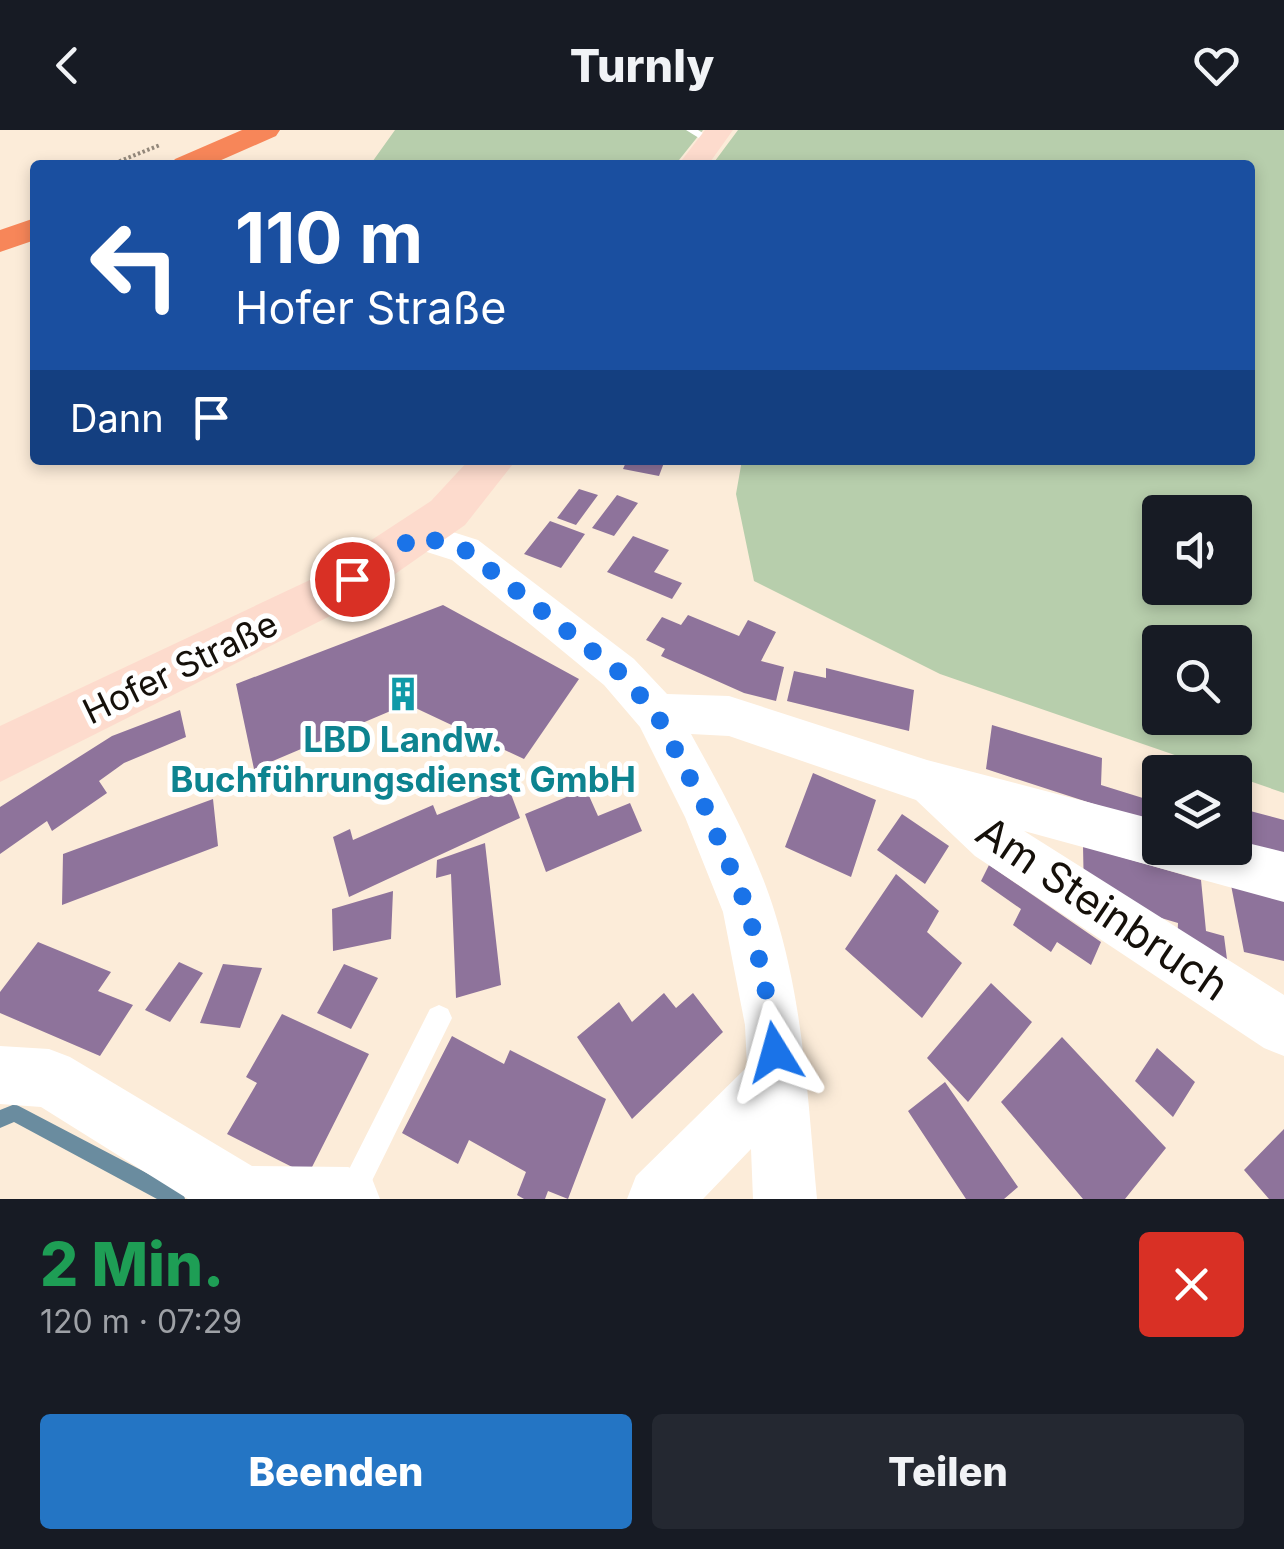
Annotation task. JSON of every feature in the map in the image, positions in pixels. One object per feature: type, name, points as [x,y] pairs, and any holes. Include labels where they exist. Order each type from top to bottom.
[{"type":"highway","points":[[196,160],[266,130]]},
{"type":"highway","points":[[0,242],[30,230]]},
{"type":"street","points":[[695,160],[707,134]]},
{"type":"street","name":"Hofer Straße","points":[[0,755],[330,593],[448,513],[490,465]]},
{"type":"street","points":[[418,535],[465,550],[619,672],[656,713],[705,807],[749,912],[773,1025],[785,1199]]},
{"type":"street","name":"Am Steinbruch","points":[[656,713],[729,716],[928,782],[1142,840]]},
{"type":"street","name":"Am Steinbruch","points":[[928,782],[992,839],[1284,1028]]},
{"type":"street","points":[[1237,865],[1284,877]]},
{"type":"street","points":[[0,1076],[49,1078],[245,1198],[348,1199]]},
{"type":"street","points":[[660,1199],[776,1079]]},
{"type":"lane","points":[[348,1199],[439,1018]]},
{"type":"green space","points":[[395,130],[703,130],[679,160],[374,160]]},
{"type":"green space","points":[[738,130],[1284,130],[1284,793],[1252,782],[1252,755],[1175,755],[940,674],[754,581],[736,494],[741,465],[1255,465],[1255,160],[716,160]]},
{"type":"building","points":[[625,465],[663,465],[659,476],[623,469]]},
{"type":"building","points":[[579,489],[598,495],[576,525],[557,518]]},
{"type":"building","points":[[617,495],[638,503],[614,536],[592,528]]},
{"type":"building","points":[[550,521],[585,534],[561,568],[524,554]]},
{"type":"building","points":[[633,536],[669,550],[654,572],[682,583],[672,599],[607,572]]},
{"type":"building","name":"LBD Landw. Buchführungsdienst GmbH","points":[[443,605],[579,679],[524,759],[407,704],[254,769],[236,684]]},
{"type":"building","points":[[688,615],[739,636],[748,620],[776,632],[761,661],[784,667],[776,701],[744,693],[661,656],[665,649],[646,640],[662,617],[681,625]]},
{"type":"building","points":[[826,668],[914,690],[909,731],[787,701],[794,671],[826,678]]},
{"type":"building","points":[[180,710],[186,737],[124,763],[99,781],[107,793],[52,831],[47,821],[0,854],[0,807],[112,736]]},
{"type":"building","points":[[992,725],[1102,758],[1101,785],[1142,798],[1142,820],[986,769]]},
{"type":"building","points":[[813,773],[876,800],[851,877],[785,847]]},
{"type":"building","points":[[508,786],[520,818],[349,897],[333,837],[350,829],[353,840],[433,805],[437,815]]},
{"type":"building","points":[[586,789],[598,816],[630,803],[642,831],[546,872],[525,814]]},
{"type":"building","points":[[213,799],[218,846],[62,905],[63,854]]},
{"type":"building","points":[[1252,812],[1284,820],[1284,856],[1252,848]]},
{"type":"building","points":[[902,814],[949,846],[925,884],[877,850]]},
{"type":"building","points":[[485,843],[501,985],[456,998],[451,874],[436,878],[437,860]]},
{"type":"building","points":[[1083,846],[1201,880],[1206,931],[1224,936],[1229,975],[1177,945],[1178,923],[1084,895]]},
{"type":"building","points":[[989,865],[1101,942],[1091,965],[1057,942],[1051,952],[1013,925],[1021,909],[981,881]]},
{"type":"building","points":[[896,874],[939,911],[927,932],[962,963],[922,1018],[845,949]]},
{"type":"building","points":[[1231,885],[1284,897],[1284,961],[1244,952]]},
{"type":"building","points":[[393,891],[391,939],[333,951],[332,909]]},
{"type":"building","points":[[38,942],[111,972],[98,991],[133,1005],[100,1056],[0,1013],[0,992]]},
{"type":"building","points":[[179,962],[203,973],[170,1022],[145,1010]]},
{"type":"building","points":[[223,964],[262,968],[240,1028],[200,1023]]},
{"type":"building","points":[[344,964],[378,978],[351,1029],[317,1013]]},
{"type":"building","points":[[991,983],[1032,1022],[968,1102],[927,1058]]},
{"type":"building","points":[[664,993],[676,1008],[693,993],[723,1032],[632,1119],[577,1037],[619,1002],[632,1022]]},
{"type":"building","points":[[282,1014],[369,1054],[308,1175],[227,1134],[257,1083],[246,1077]]},
{"type":"building","points":[[452,1036],[504,1064],[510,1050],[606,1099],[568,1199],[548,1191],[545,1199],[517,1195],[526,1172],[469,1140],[458,1164],[402,1133]]},
{"type":"building","points":[[1062,1037],[1166,1148],[1125,1199],[1083,1199],[1001,1102]]},
{"type":"building","points":[[1157,1048],[1195,1082],[1173,1117],[1135,1081]]},
{"type":"building","points":[[945,1082],[1018,1187],[1004,1199],[966,1199],[908,1111]]},
{"type":"building","points":[[1284,1129],[1284,1199],[1269,1199],[1244,1170]]},
{"type":"waterway","points":[[0,1119],[15,1113],[176,1199]]},
{"type":"place","name":"LBD Landw. Buchführungsdienst GmbH","points":[[403,694]]},
{"type":"route","points":[[352,579],[418,535],[465,550],[619,672],[656,713],[705,807],[749,912],[775,1052]]}]
